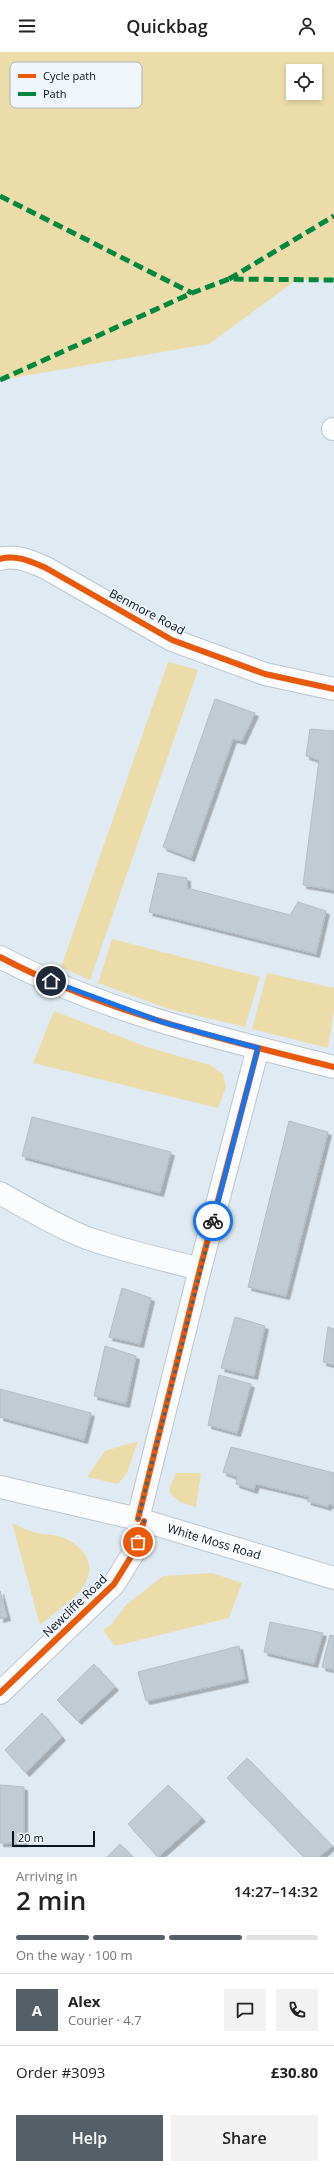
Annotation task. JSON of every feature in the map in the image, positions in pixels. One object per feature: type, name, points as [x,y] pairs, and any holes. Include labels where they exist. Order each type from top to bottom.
[{"type":"street","name":"Benmore Road","points":[[0,559],[15,558],[30,561],[46,568],[172,640],[265,674],[334,689]]},
{"type":"street","points":[[0,957],[51,981],[162,1022],[334,1067]]},
{"type":"street","name":"Newcliffe Road","points":[[0,1693],[114,1584],[121,1576],[134,1552],[200,1269],[258,1048]]},
{"type":"street","points":[[0,1192],[54,1223],[87,1237],[126,1250],[200,1269]]},
{"type":"street","name":"White Moss Road","points":[[0,1487],[141,1520],[334,1578]]},
{"type":"shaded area","points":[[0,52],[334,52],[334,280],[296,280],[209,344],[0,380]]},
{"type":"shaded area","points":[[168,662],[198,670],[90,980],[61,967]]},
{"type":"shaded area","points":[[112,939],[260,977],[245,1027],[169,1009],[98,983]]},
{"type":"shaded area","points":[[267,973],[334,988],[334,1009],[328,1048],[252,1029]]},
{"type":"shaded area","points":[[54,1011],[147,1047],[210,1065],[223,1074],[226,1087],[218,1108],[33,1063]]},
{"type":"shaded area","points":[[138,1441],[127,1473],[118,1484],[87,1477],[105,1451]]},
{"type":"shaded area","points":[[176,1473],[201,1473],[196,1507],[180,1502],[170,1494],[170,1487]]},
{"type":"shaded area","points":[[12,1523],[34,1532],[56,1535],[67,1539],[81,1549],[86,1555],[88,1562],[88,1578],[80,1591],[40,1625]]},
{"type":"shaded area","points":[[212,1573],[242,1583],[229,1618],[115,1646],[103,1630],[111,1625],[126,1605],[163,1576]]},
{"type":"building","points":[[215,699],[255,713],[242,741],[233,739],[191,858],[163,847]]},
{"type":"building","points":[[310,729],[334,731],[334,890],[303,885],[319,760],[306,756]]},
{"type":"building","points":[[158,873],[187,878],[187,888],[290,915],[298,902],[326,911],[316,954],[149,912]]},
{"type":"building","points":[[32,1117],[171,1152],[160,1193],[22,1156]]},
{"type":"building","points":[[289,1121],[328,1132],[286,1296],[248,1287]]},
{"type":"building","points":[[122,1288],[151,1298],[140,1344],[109,1337]]},
{"type":"building","points":[[235,1317],[265,1326],[254,1376],[221,1368]]},
{"type":"building","points":[[328,1327],[334,1329],[334,1365],[323,1362]]},
{"type":"building","points":[[105,1346],[136,1356],[126,1404],[94,1396]]},
{"type":"building","points":[[219,1375],[251,1384],[237,1433],[208,1425]]},
{"type":"building","points":[[0,1389],[91,1413],[84,1440],[0,1417]]},
{"type":"building","points":[[231,1447],[334,1473],[334,1505],[328,1504],[328,1507],[307,1501],[310,1497],[256,1484],[254,1490],[236,1484],[237,1477],[223,1472]]},
{"type":"building","points":[[0,1591],[7,1617],[0,1619]]},
{"type":"building","points":[[270,1622],[323,1633],[314,1664],[264,1652]]},
{"type":"building","points":[[330,1635],[334,1636],[334,1670],[322,1667]]},
{"type":"building","points":[[239,1646],[245,1679],[146,1701],[138,1672]]},
{"type":"building","points":[[94,1664],[115,1687],[78,1721],[57,1700]]},
{"type":"building","points":[[42,1713],[62,1737],[26,1773],[5,1750]]},
{"type":"building","points":[[247,1758],[332,1846],[319,1857],[304,1857],[227,1778]]},
{"type":"building","points":[[0,1785],[24,1787],[24,1843],[0,1843]]},
{"type":"building","points":[[168,1785],[202,1818],[158,1857],[128,1824]]},
{"type":"building","points":[[120,1844],[133,1857],[107,1857]]},
{"type":"marked path","points":[[0,196],[192,293]]},
{"type":"marked path","points":[[229,279],[334,216]]},
{"type":"marked path","points":[[0,380],[192,293],[229,279],[334,280]]},
{"type":"cycle path","points":[[0,559],[12,557],[18,558],[30,561],[46,568],[172,640],[265,674],[334,689]]},
{"type":"cycle path","points":[[0,957],[40,976],[122,1009],[249,1046],[334,1067]]},
{"type":"cycle path","points":[[138,1519],[200,1269],[258,1048]]},
{"type":"cycle path","points":[[0,1693],[114,1584],[134,1552],[144,1521]]},
{"type":"way so far","points":[[138,1542],[144,1521],[138,1519],[213,1221]]},
{"type":"route","points":[[51,981],[162,1022],[258,1048],[213,1221]]}]
